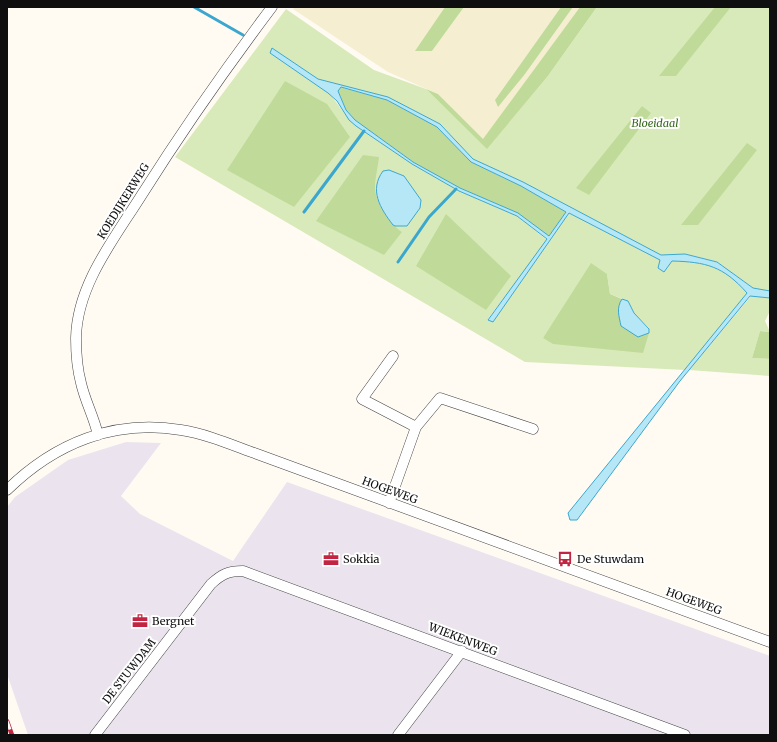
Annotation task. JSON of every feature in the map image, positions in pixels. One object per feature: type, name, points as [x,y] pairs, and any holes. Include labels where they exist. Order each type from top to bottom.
[{"type":"street","name":"KOEDIJKERWEG","points":[[98,435],[81,384],[77,360],[76,337],[79,311],[92,279],[113,239],[171,148],[219,78],[272,7]]},
{"type":"street","points":[[393,356],[362,399],[416,427]]},
{"type":"street","points":[[389,503],[416,427],[440,398],[533,429]]},
{"type":"street","name":"HOGEWEG","points":[[7,490],[36,464],[57,451],[80,440],[129,428],[182,430],[227,443],[770,642]]},
{"type":"street","name":"WIEKENWEG","points":[[231,571],[242,571],[462,651],[685,735]]},
{"type":"street","name":"DE STUWDAM","points":[[95,735],[211,584],[221,575],[231,571]]},
{"type":"street","points":[[398,735],[462,651]]},
{"type":"shaded area","points":[[295,7],[445,7],[416,51],[432,51],[464,7],[561,7],[495,100],[525,74],[573,7],[580,7],[483,140],[438,94],[388,72],[293,9]]},
{"type":"shaded area","points":[[126,442],[161,443],[121,496],[140,514],[233,561],[287,482],[770,656],[770,735],[28,735],[7,674],[7,507],[15,497],[68,460]]},
{"type":"green space","points":[[445,7],[464,7],[432,51],[415,51]]},
{"type":"green space","points":[[561,7],[573,7],[525,74],[498,107],[495,100]]},
{"type":"green space","points":[[580,7],[597,7],[548,76],[487,149],[426,89],[438,94],[483,139]]},
{"type":"green space","name":"Bloeidaal","points":[[597,7],[770,7],[770,291],[753,288],[717,262],[685,254],[661,255],[523,182],[472,159],[440,124],[388,97],[318,79],[272,48],[270,53],[328,93],[356,126],[412,164],[459,191],[517,216],[547,240],[488,319],[493,322],[569,213],[660,260],[664,272],[672,261],[705,264],[722,271],[730,277],[747,293],[685,370],[525,362],[175,157],[286,9],[374,70],[426,89],[487,148],[548,76]],"holes":[[[389,170],[404,176],[421,200],[420,208],[407,225],[402,226]],[[607,274],[610,294],[628,301],[634,313],[649,328],[543,338]]]},
{"type":"green space","points":[[715,7],[731,7],[676,76],[659,76]]},
{"type":"green space","points":[[285,81],[327,104],[350,137],[294,207],[227,170]]},
{"type":"green space","points":[[340,87],[387,100],[437,127],[471,162],[521,186],[566,212],[549,236],[518,213],[460,188],[413,162],[355,120],[346,110],[338,91]]},
{"type":"green space","points":[[642,106],[651,113],[589,195],[576,188]]},
{"type":"green space","points":[[747,143],[757,150],[698,225],[681,225]]},
{"type":"green space","points":[[363,155],[379,157],[375,184],[376,194],[384,213],[402,232],[384,255],[316,221]]},
{"type":"green space","points":[[446,214],[511,276],[486,310],[416,266]]},
{"type":"green space","points":[[591,263],[607,274],[610,294],[622,299],[619,305],[638,337],[649,333],[643,353],[553,344],[543,338]]},
{"type":"green space","points":[[751,296],[770,298],[770,311],[765,321],[770,332],[760,331],[752,358],[770,359],[770,376],[689,370]]},
{"type":"green space","points":[[760,331],[770,332],[770,359],[752,358]]},
{"type":"water","points":[[272,48],[318,79],[388,97],[440,124],[473,159],[523,182],[661,255],[685,254],[717,262],[753,288],[770,291],[770,298],[750,296],[680,381],[577,520],[570,520],[568,513],[747,293],[722,271],[704,264],[672,261],[664,272],[658,268],[660,260],[569,213],[493,322],[488,320],[547,239],[517,216],[459,191],[412,164],[356,126],[349,120],[337,101],[328,93],[270,53]],"holes":[[[341,87],[387,100],[437,127],[471,162],[521,186],[566,212],[549,236],[518,213],[460,188],[413,162],[355,120],[346,110],[338,91]]]},
{"type":"water","points":[[389,170],[404,176],[421,200],[420,208],[407,226],[393,225],[384,212],[378,199],[377,185],[379,178],[383,171]]},
{"type":"water","points":[[622,299],[628,301],[634,313],[649,329],[649,333],[638,337],[621,326],[619,309]]},
{"type":"waterway","points":[[194,7],[243,35]]},
{"type":"waterway","points":[[304,212],[364,131]]},
{"type":"waterway","points":[[398,262],[429,217],[456,189]]},
{"type":"railway","points":[[7,721],[12,735]]},
{"type":"place","name":"Sokkia","points":[[331,559]]},
{"type":"place","name":"De Stuwdam","points":[[565,559]]},
{"type":"place","name":"Bergnet","points":[[140,621]]}]
